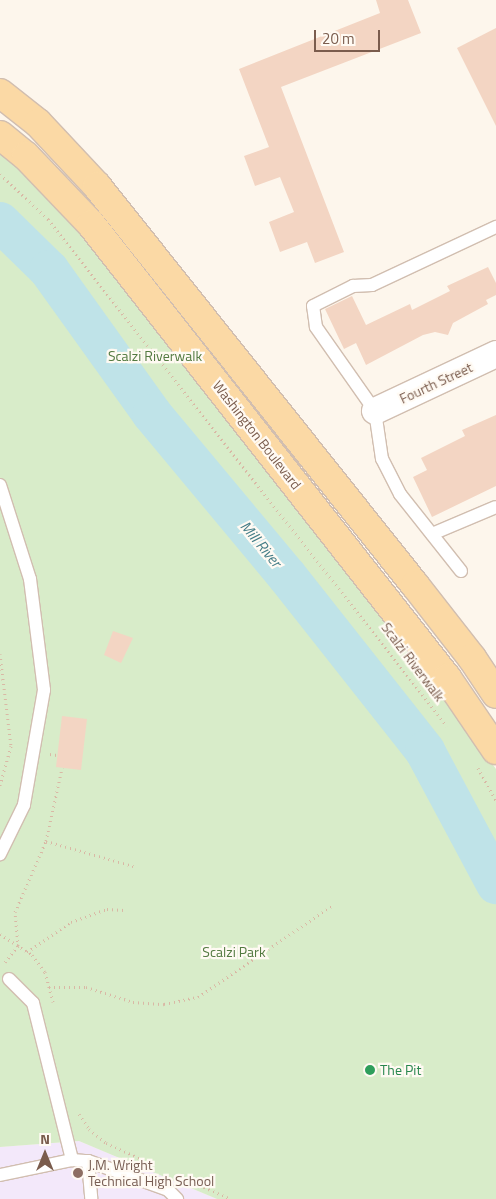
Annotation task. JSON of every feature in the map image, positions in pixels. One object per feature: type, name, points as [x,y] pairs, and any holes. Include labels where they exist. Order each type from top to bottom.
[{"type":"main road","points":[[0,93],[38,123],[98,186],[484,663],[496,694]]},
{"type":"main road","name":"Washington Boulevard","points":[[0,135],[26,156],[91,224],[440,670],[486,758]]},
{"type":"street","name":"Fourth Street","points":[[375,411],[496,354]]},
{"type":"lane","points":[[461,571],[400,494],[382,459],[375,411],[316,327],[313,306],[354,286],[372,285],[496,227]]},
{"type":"lane","points":[[0,485],[30,579],[44,690],[24,804],[0,854]]},
{"type":"lane","points":[[432,534],[496,507]]},
{"type":"lane","points":[[9,979],[33,1003],[72,1160]]},
{"type":"lane","points":[[0,1176],[72,1160],[88,1161],[168,1190],[177,1199]]},
{"type":"lane","points":[[88,1161],[91,1199]]},
{"type":"path","name":"Scalzi Riverwalk","points":[[0,174],[48,219],[453,734]]},
{"type":"path","points":[[0,654],[11,746],[0,785]]},
{"type":"path","points":[[486,758],[496,800]]},
{"type":"path","points":[[3,966],[18,946],[15,912],[46,841],[62,768]]},
{"type":"path","points":[[46,841],[133,866]]},
{"type":"path","points":[[49,987],[86,987],[132,1002],[164,1004],[198,997],[333,905]]},
{"type":"path","points":[[27,952],[70,922],[107,909],[124,910]]},
{"type":"path","points":[[0,934],[27,952],[45,972],[55,1010]]},
{"type":"path","points":[[74,1106],[89,1129],[106,1144],[151,1164]]},
{"type":"path","points":[[178,1176],[231,1199]]},
{"type":"shaded area","name":"J.M. Wright Technical High School","points":[[79,1141],[217,1199],[0,1199],[0,1147]]},
{"type":"green space","name":"Scalzi Park","points":[[0,146],[59,206],[341,561],[496,769],[496,1199],[217,1199],[79,1141],[0,1147]]},
{"type":"building","points":[[376,0],[408,0],[421,33],[281,87],[344,252],[315,263],[307,242],[280,252],[269,222],[294,212],[280,177],[255,186],[244,156],[269,147],[239,69],[380,13]]},
{"type":"building","points":[[496,28],[496,126],[457,48]]},
{"type":"building","points":[[488,267],[496,283],[496,295],[486,300],[488,304],[453,323],[448,335],[435,332],[423,335],[366,365],[356,343],[344,349],[325,309],[352,296],[366,325],[410,304],[412,310],[450,291],[447,286]]},
{"type":"building","points":[[496,415],[496,486],[432,517],[413,477],[427,470],[421,458],[465,436],[462,430]]},
{"type":"building","points":[[113,631],[133,638],[121,663],[104,655]]},
{"type":"building","points":[[62,716],[87,719],[81,770],[56,767]]},
{"type":"waterway","name":"Mill River","points":[[0,222],[49,270],[152,414],[287,576],[425,751],[496,884]]},
{"type":"place","name":"The Pit","points":[[370,1070]]},
{"type":"place","name":"J.M. Wright Technical High School","points":[[78,1173]]}]
